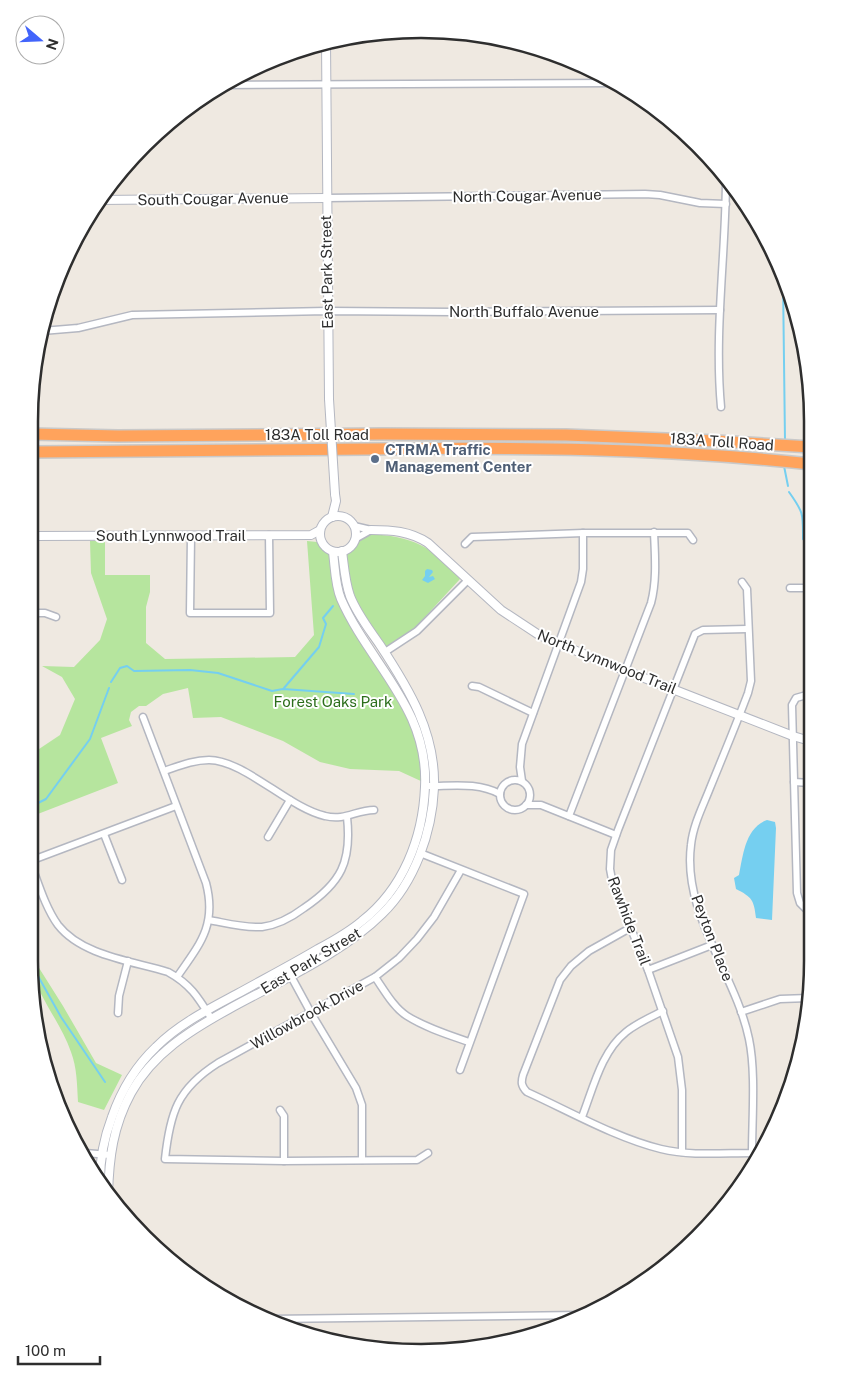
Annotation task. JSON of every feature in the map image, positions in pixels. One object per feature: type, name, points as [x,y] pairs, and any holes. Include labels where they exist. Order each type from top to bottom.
[{"type":"highway","name":"183A Toll Road","points":[[38,434],[118,436],[465,434],[645,438],[804,447]]},
{"type":"highway","name":"183A Toll Road","points":[[38,452],[472,449],[645,452],[804,464]]},
{"type":"street","name":"East Park Street","points":[[326,50],[327,311],[329,399],[336,498],[332,517]]},
{"type":"street","points":[[237,85],[601,83]]},
{"type":"street","points":[[721,407],[719,390],[720,310],[726,190]]},
{"type":"street","name":"North Cougar Avenue","points":[[326,198],[645,194],[700,203],[726,204]]},
{"type":"street","name":"South Cougar Avenue","points":[[108,200],[326,198]]},
{"type":"street","name":"North Buffalo Avenue","points":[[49,330],[78,328],[132,315],[327,311],[720,310]]},
{"type":"street","name":"East Park Street","points":[[336,498],[343,517]]},
{"type":"street","points":[[355,539],[354,526],[343,517],[332,517],[325,522],[320,530],[321,539],[325,547],[333,552],[342,551],[350,547],[355,539],[371,530]]},
{"type":"street","name":"North Lynnwood Trail","points":[[354,526],[371,530],[390,530],[418,536],[428,542],[501,610],[528,629],[560,645],[804,739]]},
{"type":"street","name":"South Lynnwood Trail","points":[[311,535],[320,530]]},
{"type":"street","points":[[568,816],[651,604],[654,589],[654,532]]},
{"type":"street","points":[[541,805],[534,799],[528,787],[522,781],[520,767],[522,744],[582,582],[583,533]]},
{"type":"street","points":[[465,544],[472,537],[583,533],[688,533],[693,540]]},
{"type":"street","name":"South Lynnwood Trail","points":[[38,536],[311,535],[321,539]]},
{"type":"street","points":[[191,536],[190,613],[270,613],[269,536]]},
{"type":"street","name":"East Park Street","points":[[107,1180],[105,1155],[123,1109],[132,1091],[146,1072],[173,1043],[211,1018],[355,937],[383,913],[401,891],[420,853],[430,823],[434,786],[433,760],[422,716],[412,696],[358,611],[350,595],[342,551]]},
{"type":"street","name":"East Park Street","points":[[102,1172],[107,1129],[116,1105],[130,1078],[156,1046],[206,1010],[346,933],[364,920],[395,885],[408,863],[417,840],[422,817],[425,786],[424,760],[419,737],[402,697],[366,642],[340,597],[333,552]]},
{"type":"street","points":[[385,652],[417,632],[468,580]]},
{"type":"street","name":"Peyton Place","points":[[742,582],[747,589],[750,681],[748,693],[698,819],[691,844],[690,867],[692,886],[712,945],[741,1012],[750,1039],[752,1064],[752,1152]]},
{"type":"street","points":[[790,588],[804,588]]},
{"type":"street","points":[[38,613],[45,613],[56,617]]},
{"type":"street","name":"Rawhide Trail","points":[[682,1152],[681,1074],[678,1057],[648,970],[613,885],[610,869],[611,850],[695,634],[703,630],[747,629]]},
{"type":"street","points":[[472,686],[479,687],[533,713]]},
{"type":"street","points":[[804,696],[796,698],[792,705],[797,894],[804,906]]},
{"type":"street","points":[[143,717],[206,883],[210,905],[208,920],[199,945],[177,977]]},
{"type":"street","points":[[164,771],[197,761],[218,760],[238,768],[290,800],[324,816],[347,817],[366,810],[374,810]]},
{"type":"street","points":[[513,780],[520,767]]},
{"type":"street","points":[[489,789],[502,786],[513,780],[522,781]]},
{"type":"street","points":[[794,782],[804,783]]},
{"type":"street","points":[[425,786],[470,786],[489,789],[500,794]]},
{"type":"street","points":[[502,786],[500,794],[503,804],[512,810],[517,810],[526,805],[541,805],[616,835]]},
{"type":"street","points":[[526,805],[530,792]]},
{"type":"street","points":[[268,837],[290,800]]},
{"type":"street","points":[[38,858],[176,806]]},
{"type":"street","points":[[208,920],[244,926],[264,926],[293,916],[318,899],[332,885],[342,868],[348,845],[347,817]]},
{"type":"street","points":[[104,834],[122,880]]},
{"type":"street","points":[[420,853],[524,894],[460,1070]]},
{"type":"street","name":"Willowbrook Drive","points":[[284,1161],[165,1159],[168,1130],[175,1108],[184,1091],[200,1074],[375,977],[399,958],[434,917],[462,870]]},
{"type":"street","points":[[38,881],[58,926],[74,941],[128,961],[168,972],[177,977],[194,992],[211,1018]]},
{"type":"street","points":[[630,928],[589,951],[571,966],[560,980],[521,1083],[527,1092],[639,1143],[663,1150],[682,1152]]},
{"type":"street","points":[[648,970],[712,945]]},
{"type":"street","points":[[118,1013],[119,996],[128,961]]},
{"type":"street","points":[[286,967],[356,1088],[362,1105],[362,1160]]},
{"type":"street","points":[[375,977],[391,1000],[406,1016],[469,1042]]},
{"type":"street","points":[[741,1012],[780,999],[801,998]]},
{"type":"street","points":[[582,1118],[611,1047],[626,1032],[663,1011]]},
{"type":"street","points":[[280,1110],[284,1116],[284,1161],[417,1160],[428,1153]]},
{"type":"street","name":"Peyton Place","points":[[682,1152],[751,1153]]},
{"type":"street","points":[[90,1153],[105,1155]]},
{"type":"street","points":[[286,1319],[564,1315]]},
{"type":"green space","points":[[369,534],[397,537],[420,545],[441,558],[460,579],[413,630],[387,647],[383,645],[357,605],[345,561],[347,555],[359,539]]},
{"type":"green space","name":"Forest Oaks Park","points":[[90,541],[105,541],[105,575],[150,575],[150,592],[146,607],[146,643],[165,659],[295,657],[314,635],[307,541],[317,542],[331,555],[336,589],[401,698],[419,747],[423,782],[399,771],[350,769],[320,762],[283,741],[221,717],[193,718],[188,688],[163,694],[146,706],[139,706],[131,712],[129,720],[132,726],[101,738],[118,783],[38,814],[38,750],[60,735],[75,699],[62,677],[42,666],[74,667],[100,640],[107,619],[91,573]]},
{"type":"green space","points":[[38,966],[96,1063],[122,1075],[104,1110],[78,1102],[73,1058],[66,1040],[39,990]]},
{"type":"water","points":[[427,569],[433,572],[429,577],[433,576],[435,579],[428,583],[422,580]]},
{"type":"water","points":[[767,820],[775,822],[776,828],[772,920],[756,918],[751,900],[746,894],[736,889],[734,878],[739,875],[746,843],[754,829]]},
{"type":"waterway","points":[[783,298],[785,441]]},
{"type":"waterway","points":[[784,466],[788,486]]},
{"type":"waterway","points":[[789,492],[802,514],[804,540]]},
{"type":"waterway","points":[[284,688],[319,647],[326,624],[323,618],[333,606]]},
{"type":"waterway","points":[[111,682],[120,668],[127,666],[134,671],[190,670],[218,673],[272,691],[283,689],[354,694]]},
{"type":"waterway","points":[[38,803],[46,799],[90,739],[109,688]]},
{"type":"waterway","points":[[38,976],[61,1017],[105,1082]]},
{"type":"place","name":"CTRMA Traffic Management Center","points":[[375,459]]}]
